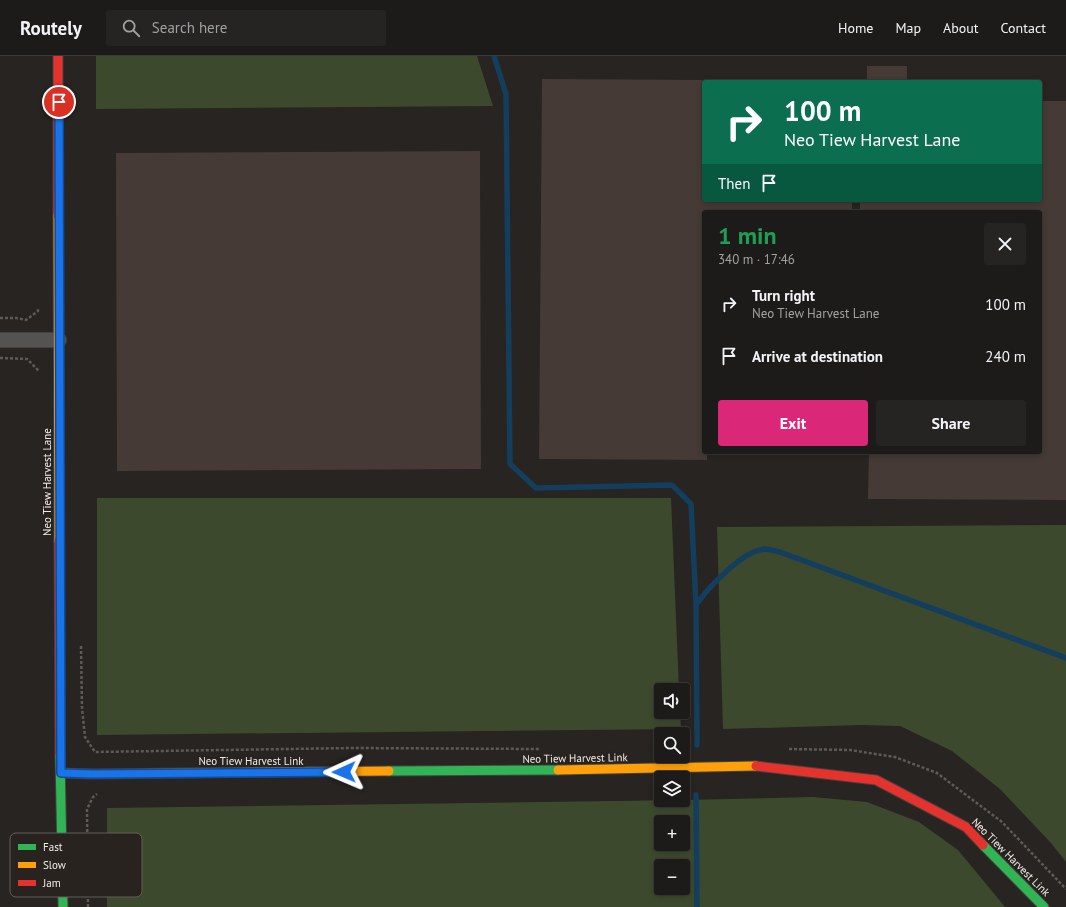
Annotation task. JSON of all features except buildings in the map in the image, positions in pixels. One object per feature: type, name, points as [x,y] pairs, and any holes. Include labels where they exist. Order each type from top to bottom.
[{"type":"street","name":"Neo Tiew Harvest Lane","points":[[58,56],[62,833]]},
{"type":"street","points":[[0,340],[59,340]]},
{"type":"street","name":"Neo Tiew Harvest Link","points":[[61,773],[563,770],[758,766],[876,780],[966,827],[1044,907]]},
{"type":"street","name":"Neo Tiew Harvest Lane","points":[[63,897],[63,907]]},
{"type":"path","points":[[84,737],[95,752],[352,748],[541,749]]},
{"type":"path","points":[[86,833],[86,809],[93,797],[100,792]]},
{"type":"path","points":[[88,897],[88,907]]},
{"type":"green space","points":[[96,56],[477,56],[493,106],[96,109]]},
{"type":"green space","points":[[97,498],[671,498],[679,683],[654,683],[654,719],[680,719],[681,727],[654,727],[654,729],[97,735]]},
{"type":"green space","points":[[1066,525],[1066,862],[1051,843],[1000,789],[952,751],[900,726],[862,725],[723,729],[717,527]]},
{"type":"green space","points":[[813,797],[867,802],[919,822],[958,850],[1005,907],[107,907],[107,897],[142,897],[142,833],[107,833],[107,808],[654,800],[654,807],[690,807],[690,800]]},
{"type":"waterway","points":[[494,56],[506,94],[510,464],[536,488],[672,485],[691,504],[696,605],[697,745]]},
{"type":"waterway","points":[[696,605],[717,580],[737,563],[756,551],[768,549],[780,552],[1066,658]]},
{"type":"waterway","points":[[696,795],[697,907]]},
{"type":"traffic: fast","points":[[60,756],[62,833]]},
{"type":"traffic: fast","points":[[389,771],[558,770]]},
{"type":"traffic: fast","points":[[983,845],[1044,907]]},
{"type":"traffic: fast","points":[[63,897],[63,907]]},
{"type":"traffic: slow","points":[[58,215],[59,541]]},
{"type":"traffic: slow","points":[[558,770],[756,766]]},
{"type":"traffic: slow","points":[[61,773],[389,771]]},
{"type":"traffic: jam","points":[[58,56],[58,215]]},
{"type":"traffic: jam","points":[[59,541],[60,756]]},
{"type":"traffic: jam","points":[[756,766],[876,780],[966,827],[983,845]]},
{"type":"route","points":[[59,102],[61,773],[344,772]]}]
